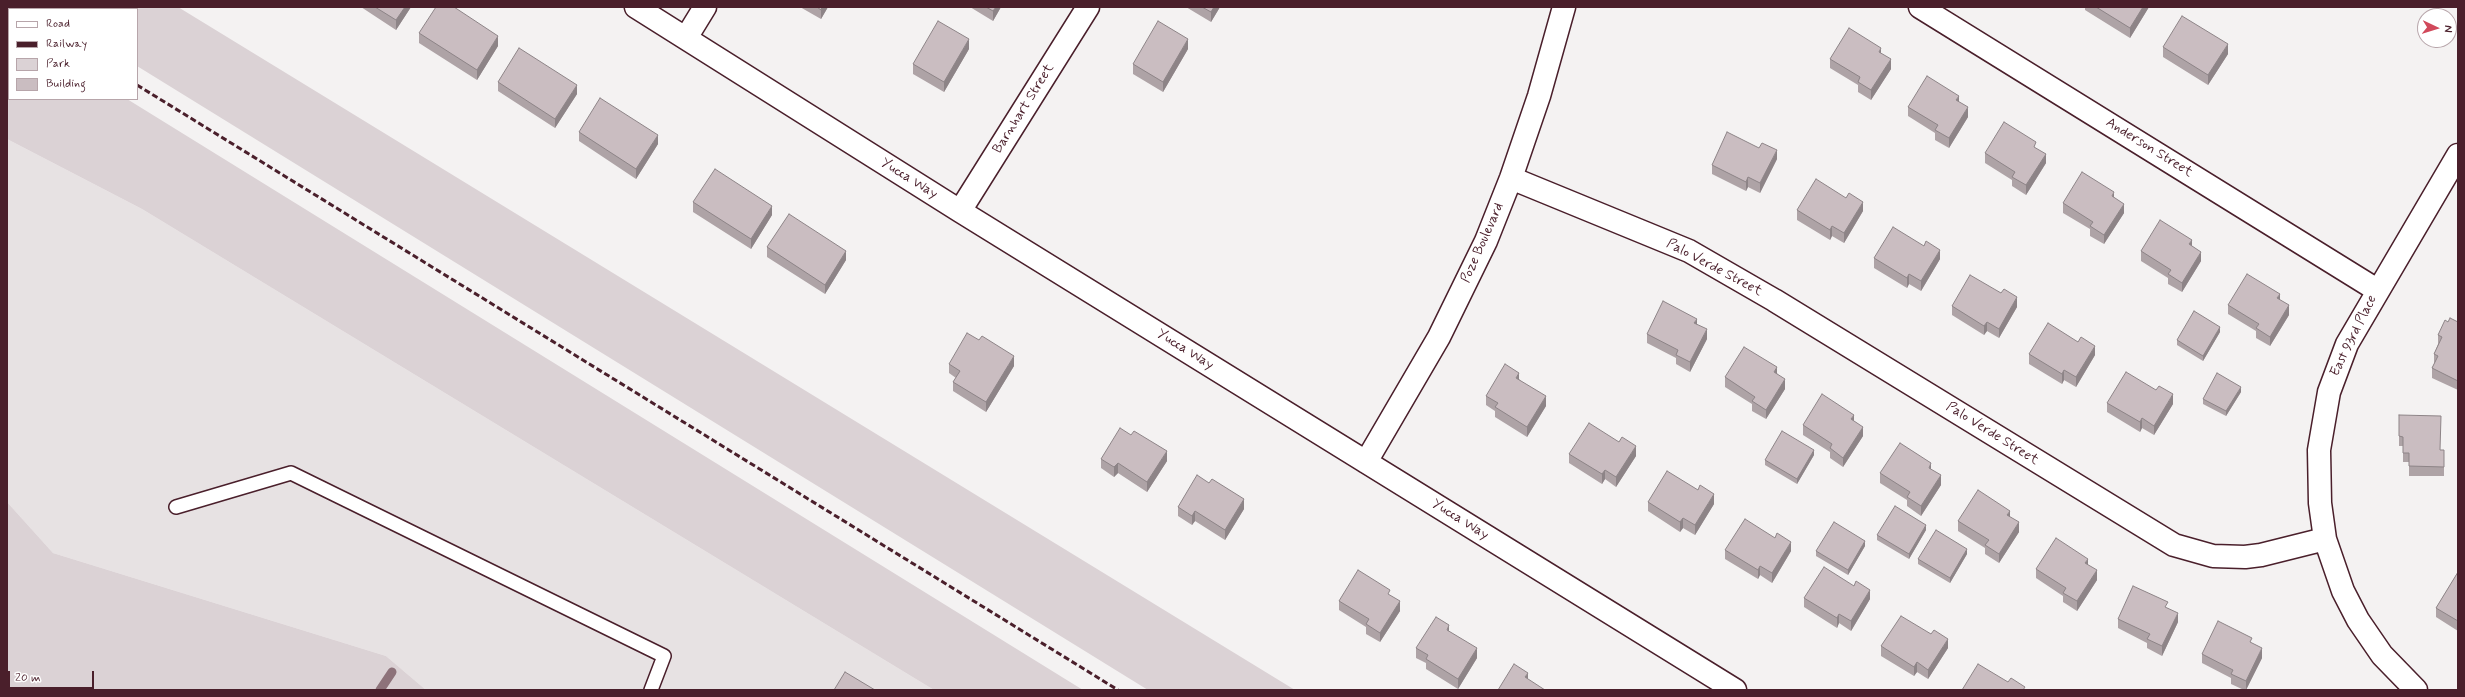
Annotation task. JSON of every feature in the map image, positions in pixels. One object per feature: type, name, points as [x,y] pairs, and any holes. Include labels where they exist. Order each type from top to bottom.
[{"type":"street","name":"Yucca Way","points":[[636,7],[960,212],[1736,690]]},
{"type":"street","points":[[686,38],[705,7]]},
{"type":"street","name":"Barnhart Street","points":[[960,212],[1088,7]]},
{"type":"street","name":"Poze Boulevard","points":[[1366,462],[1439,337],[1486,241],[1511,178],[1539,96],[1564,7]]},
{"type":"street","name":"Anderson Street","points":[[1920,7],[2377,290]]},
{"type":"street","name":"East 93rd Place","points":[[2325,539],[2320,503],[2320,450],[2329,392],[2347,344],[2377,290],[2440,189],[2458,155]]},
{"type":"street","name":"Palo Verde Street","points":[[1511,178],[1689,251],[1774,300],[2174,545],[2214,556],[2245,556],[2261,555],[2325,539]]},
{"type":"street","points":[[2325,539],[2343,591],[2358,620],[2382,655],[2416,690]]},
{"type":"lane","points":[[176,507],[291,473],[664,656],[651,690]]},
{"type":"shaded area","points":[[7,139],[142,209],[934,690],[426,690],[386,656],[53,553],[7,502]]},
{"type":"green space","points":[[42,7],[178,7],[1295,690],[1148,690],[138,67],[138,8]]},
{"type":"green space","points":[[7,25],[8,100],[129,100],[1083,690],[934,690],[142,209],[7,139]]},
{"type":"green space","points":[[7,502],[53,553],[386,656],[426,690],[7,690]]},
{"type":"building","points":[[375,7],[405,7],[396,20]]},
{"type":"building","points":[[436,7],[454,7],[498,36],[477,70],[419,33]]},
{"type":"building","points":[[986,7],[996,7],[993,11]]},
{"type":"building","points":[[1202,7],[1214,7],[1211,12]]},
{"type":"building","points":[[2096,7],[2143,7],[2130,28]]},
{"type":"building","points":[[2182,16],[2228,44],[2208,75],[2163,47]]},
{"type":"building","points":[[938,21],[969,39],[944,82],[913,64]]},
{"type":"building","points":[[1158,21],[1188,39],[1163,82],[1133,64]]},
{"type":"building","points":[[1849,28],[1881,48],[1879,52],[1891,59],[1871,90],[1858,82],[1860,77],[1830,59]]},
{"type":"building","points":[[519,48],[577,85],[555,119],[498,82]]},
{"type":"building","points":[[1927,76],[1959,96],[1956,100],[1968,107],[1949,138],[1935,130],[1938,125],[1908,107]]},
{"type":"building","points":[[600,98],[658,135],[636,169],[579,132]]},
{"type":"building","points":[[2004,122],[2036,142],[2034,147],[2046,154],[2026,185],[2012,177],[2015,172],[1985,153]]},
{"type":"building","points":[[1727,132],[1759,148],[1762,143],[1777,150],[1760,183],[1748,177],[1746,182],[1712,165]]},
{"type":"building","points":[[715,169],[772,206],[751,239],[693,202]]},
{"type":"building","points":[[2082,172],[2114,192],[2112,196],[2124,204],[2104,235],[2090,226],[2093,222],[2063,203]]},
{"type":"building","points":[[1816,179],[1846,198],[1849,193],[1863,202],[1844,233],[1832,226],[1830,230],[1797,210]]},
{"type":"building","points":[[789,214],[846,251],[825,285],[767,247]]},
{"type":"building","points":[[2160,220],[2192,240],[2189,244],[2201,252],[2182,283],[2168,274],[2171,270],[2141,251]]},
{"type":"building","points":[[1893,227],[1924,246],[1926,241],[1940,250],[1921,281],[1909,274],[1907,278],[1874,258]]},
{"type":"building","points":[[2247,274],[2280,294],[2277,298],[2289,305],[2270,337],[2256,328],[2259,324],[2228,305]]},
{"type":"building","points":[[1970,275],[2001,293],[2004,289],[2017,297],[1999,329],[1987,322],[1984,326],[1952,306]]},
{"type":"building","points":[[1663,301],[1697,319],[1694,323],[1707,329],[1690,362],[1676,355],[1678,350],[1647,334]]},
{"type":"building","points":[[2194,311],[2220,327],[2203,356],[2177,340]]},
{"type":"building","points":[[2450,318],[2458,322],[2458,381],[2432,368],[2438,356],[2434,354],[2442,337],[2438,335],[2445,320],[2448,322]]},
{"type":"building","points":[[2048,323],[2078,342],[2081,337],[2095,346],[2076,377],[2064,370],[2062,374],[2029,354]]},
{"type":"building","points":[[967,333],[979,340],[982,336],[1014,356],[986,402],[953,382],[960,371],[949,364]]},
{"type":"building","points":[[1744,347],[1777,367],[1774,372],[1785,379],[1766,410],[1752,401],[1755,397],[1725,377]]},
{"type":"building","points":[[1505,364],[1519,373],[1516,378],[1546,396],[1527,427],[1495,407],[1498,403],[1486,396]]},
{"type":"building","points":[[2126,372],[2156,390],[2159,386],[2173,394],[2154,426],[2142,418],[2140,422],[2107,403]]},
{"type":"building","points":[[2217,373],[2241,387],[2226,411],[2203,399]]},
{"type":"building","points":[[1822,394],[1854,415],[1851,419],[1863,427],[1843,458],[1830,448],[1832,444],[1803,425]]},
{"type":"building","points":[[2399,415],[2441,416],[2440,450],[2444,450],[2444,467],[2409,466],[2409,453],[2403,453],[2403,437],[2399,436]]},
{"type":"building","points":[[1589,423],[1619,442],[1622,437],[1636,446],[1616,477],[1605,470],[1602,474],[1569,454]]},
{"type":"building","points":[[1120,428],[1131,435],[1134,431],[1167,451],[1147,482],[1118,463],[1114,467],[1101,459]]},
{"type":"building","points":[[1782,431],[1814,450],[1797,479],[1765,460]]},
{"type":"building","points":[[1900,443],[1931,463],[1929,468],[1941,475],[1921,506],[1907,497],[1910,492],[1880,473]]},
{"type":"building","points":[[1667,471],[1698,490],[1700,485],[1714,494],[1695,525],[1683,518],[1680,522],[1648,502]]},
{"type":"building","points":[[1197,475],[1209,483],[1212,479],[1244,499],[1225,530],[1195,511],[1192,516],[1178,507]]},
{"type":"building","points":[[1978,490],[2010,511],[2007,515],[2019,522],[1999,554],[1985,545],[1989,540],[1958,521]]},
{"type":"building","points":[[1895,506],[1926,525],[1909,554],[1877,535]]},
{"type":"building","points":[[1745,519],[1775,538],[1777,533],[1791,542],[1772,573],[1760,566],[1758,570],[1725,550]]},
{"type":"building","points":[[1834,522],[1865,541],[1848,570],[1816,551]]},
{"type":"building","points":[[1936,530],[1967,549],[1950,578],[1918,559]]},
{"type":"building","points":[[2056,538],[2088,559],[2085,563],[2097,570],[2077,601],[2063,593],[2066,588],[2036,569]]},
{"type":"building","points":[[1824,567],[1854,586],[1856,581],[1870,590],[1851,621],[1839,614],[1837,618],[1804,598]]},
{"type":"building","points":[[1358,570],[1390,590],[1388,594],[1400,601],[1380,633],[1366,624],[1369,619],[1339,601]]},
{"type":"building","points":[[2458,572],[2458,621],[2436,608]]},
{"type":"building","points":[[2133,586],[2168,602],[2165,607],[2178,613],[2162,646],[2147,639],[2150,634],[2118,619]]},
{"type":"building","points":[[1901,616],[1931,634],[1934,630],[1948,639],[1928,670],[1917,662],[1914,667],[1881,646]]},
{"type":"building","points":[[1436,617],[1449,625],[1447,630],[1477,648],[1458,679],[1426,659],[1428,655],[1416,648]]},
{"type":"building","points":[[2218,621],[2252,638],[2250,642],[2262,648],[2246,681],[2231,674],[2233,670],[2202,654]]},
{"type":"building","points":[[1514,664],[1528,673],[1525,677],[1545,690],[1498,690]]},
{"type":"building","points":[[1978,664],[2008,682],[2011,678],[2025,687],[2023,690],[1962,690]]},
{"type":"building","points":[[845,672],[875,690],[834,690]]},
{"type":"waterway","points":[[380,690],[392,672]]},
{"type":"railway","points":[[138,86],[1118,690]]}]
